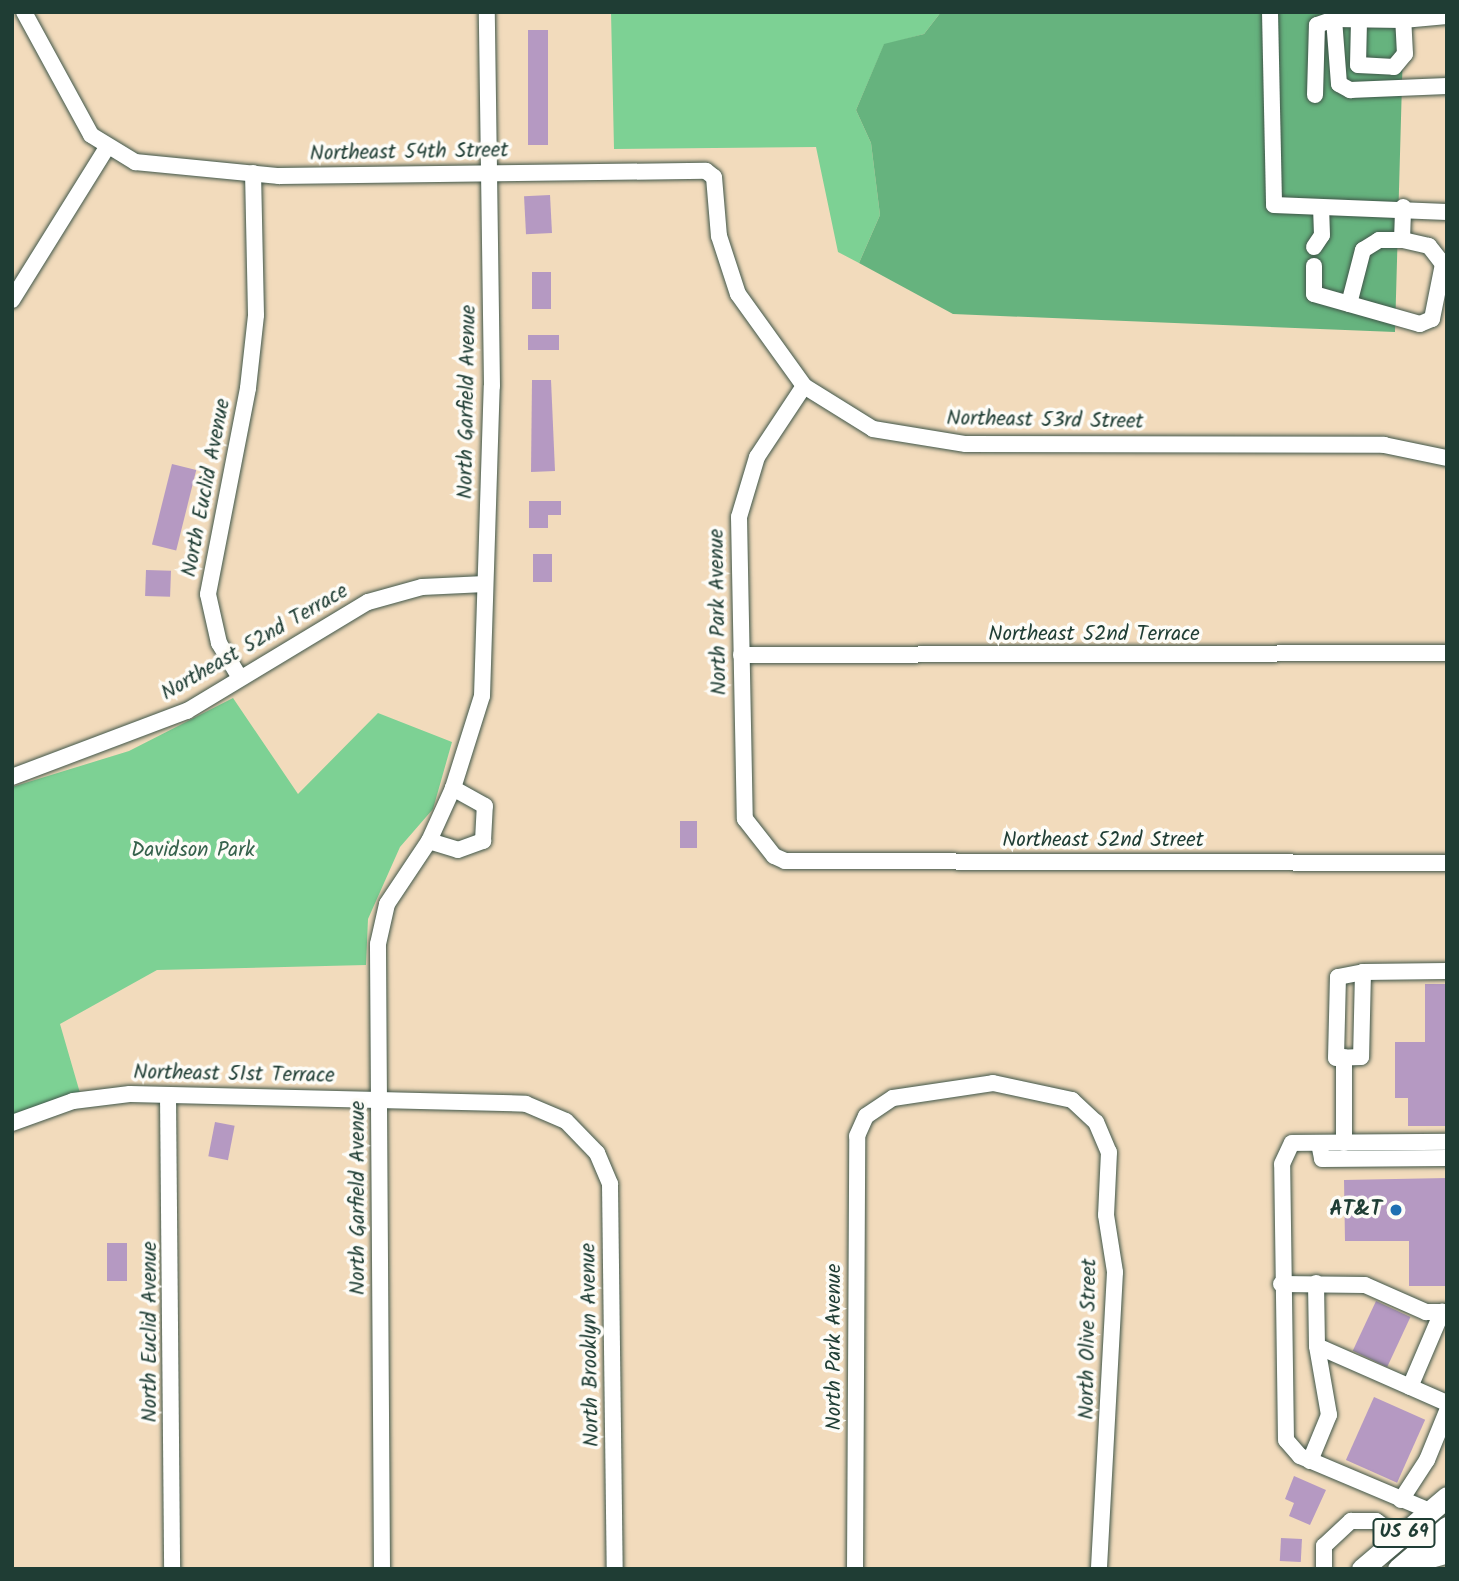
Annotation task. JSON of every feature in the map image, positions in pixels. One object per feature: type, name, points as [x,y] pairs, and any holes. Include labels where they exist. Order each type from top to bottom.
[{"type":"main road","name":"US 69","points":[[1362,1569],[1447,1497]]},
{"type":"main road","name":"US 69","points":[[1400,1569],[1447,1527]]},
{"type":"main road","points":[[1400,1569],[1424,1555],[1447,1552]]},
{"type":"street","points":[[12,300],[106,149],[84,126],[24,12]]},
{"type":"street","name":"North Garfield Avenue","points":[[382,1569],[381,923],[396,885],[429,841],[453,788],[482,696],[492,386],[487,12]]},
{"type":"street","points":[[1270,12],[1274,205],[1321,209],[1403,207],[1447,212]]},
{"type":"street","points":[[1334,16],[1339,84],[1350,90],[1447,86]]},
{"type":"street","points":[[1315,95],[1317,25],[1334,16],[1359,21],[1447,16]]},
{"type":"street","points":[[1359,21],[1357,65],[1369,70],[1401,63],[1403,20]]},
{"type":"street","name":"Northeast 54th Street","points":[[106,149],[135,162],[253,173],[706,171],[713,177]]},
{"type":"street","name":"North Euclid Avenue","points":[[240,678],[219,643],[208,594],[248,388],[256,315],[253,173]]},
{"type":"street","name":"Northeast 53rd Street","points":[[713,177],[719,236],[733,283],[804,386],[873,429],[965,444],[1384,445],[1447,458]]},
{"type":"street","points":[[1402,240],[1403,207]]},
{"type":"street","points":[[1314,247],[1322,235],[1321,209]]},
{"type":"street","points":[[1314,267],[1314,294],[1349,304],[1420,324],[1432,319],[1443,264],[1429,246],[1402,240],[1379,240],[1363,250],[1349,304]]},
{"type":"street","name":"North Park Avenue","points":[[764,848],[745,818],[741,655],[742,496],[757,457],[804,386]]},
{"type":"street","name":"Northeast 52nd Terrace","points":[[12,777],[187,711],[368,602],[422,587],[485,584]]},
{"type":"street","name":"Northeast 52nd Terrace","points":[[741,655],[1447,653]]},
{"type":"street","points":[[429,841],[457,850],[483,841],[485,806],[453,788]]},
{"type":"street","name":"Northeast 52nd Street","points":[[764,848],[785,861],[1447,863]]},
{"type":"street","points":[[1363,972],[1361,1057],[1336,1058],[1337,979],[1363,972],[1447,971]]},
{"type":"street","points":[[1344,1058],[1344,1143]]},
{"type":"street","name":"North Park Avenue","points":[[855,1569],[861,1126],[893,1098],[993,1083],[1050,1091],[1090,1115]]},
{"type":"street","name":"North Euclid Avenue","points":[[168,1095],[172,1569]]},
{"type":"street","name":"Northeast 51st Terrace","points":[[12,1124],[91,1097],[168,1095],[380,1098],[526,1104],[578,1130]]},
{"type":"street","name":"North Olive Street","points":[[1090,1115],[1108,1152],[1106,1215],[1115,1272],[1099,1569]]},
{"type":"street","name":"North Brooklyn Avenue","points":[[578,1130],[610,1184],[615,1569]]},
{"type":"street","points":[[1430,1511],[1381,1496],[1291,1449],[1283,1424],[1282,1164],[1292,1143],[1447,1142]]},
{"type":"street","points":[[1319,1143],[1322,1159],[1447,1158]]},
{"type":"street","points":[[1310,1461],[1329,1415],[1317,1346],[1315,1283]]},
{"type":"street","points":[[1281,1284],[1366,1285],[1444,1312],[1410,1387]]},
{"type":"street","points":[[1317,1346],[1447,1403]]},
{"type":"street","points":[[1401,1500],[1427,1460],[1447,1411]]},
{"type":"street","points":[[1324,1569],[1322,1549],[1351,1521],[1368,1519],[1399,1538]]},
{"type":"green space","points":[[611,12],[941,12],[924,34],[884,45],[856,110],[871,143],[880,215],[859,263],[838,252],[816,147],[614,149]]},
{"type":"green space","points":[[941,12],[1404,12],[1395,332],[953,314],[859,263],[880,215],[871,143],[856,110],[884,44],[924,34]]},
{"type":"green space","name":"Davidson Park","points":[[233,698],[298,794],[378,713],[452,742],[433,809],[400,847],[368,919],[366,965],[157,970],[60,1024],[80,1093],[12,1116],[12,787],[129,751]]},
{"type":"building","points":[[528,30],[548,30],[548,145],[528,145]]},
{"type":"building","points":[[550,195],[552,233],[526,234],[524,196]]},
{"type":"building","points":[[532,272],[551,272],[551,309],[532,309]]},
{"type":"building","points":[[528,335],[559,335],[559,350],[528,350]]},
{"type":"building","points":[[532,380],[551,380],[555,471],[531,472]]},
{"type":"building","points":[[172,464],[196,470],[176,551],[152,545]]},
{"type":"building","points":[[529,501],[561,501],[561,515],[548,515],[548,528],[529,528]]},
{"type":"building","points":[[533,554],[552,554],[552,582],[533,582]]},
{"type":"building","points":[[146,570],[171,571],[170,597],[145,596]]},
{"type":"building","points":[[680,821],[697,821],[697,848],[680,848]]},
{"type":"building","points":[[1425,984],[1446,984],[1447,1126],[1408,1126],[1408,1098],[1395,1098],[1395,1042],[1425,1042]]},
{"type":"building","points":[[215,1122],[235,1126],[228,1160],[208,1156]]},
{"type":"building","name":"AT&T","points":[[1447,1178],[1447,1286],[1409,1286],[1409,1241],[1345,1241],[1344,1180]]},
{"type":"building","points":[[107,1243],[127,1243],[127,1281],[107,1281]]},
{"type":"building","points":[[1376,1301],[1410,1317],[1387,1367],[1353,1351]]},
{"type":"building","points":[[1374,1397],[1425,1420],[1397,1483],[1346,1460]]},
{"type":"building","points":[[1294,1476],[1326,1490],[1310,1525],[1289,1516],[1294,1503],[1285,1499]]},
{"type":"building","points":[[1281,1538],[1302,1539],[1301,1562],[1280,1561]]},
{"type":"place","name":"AT&T","points":[[1396,1210]]}]
